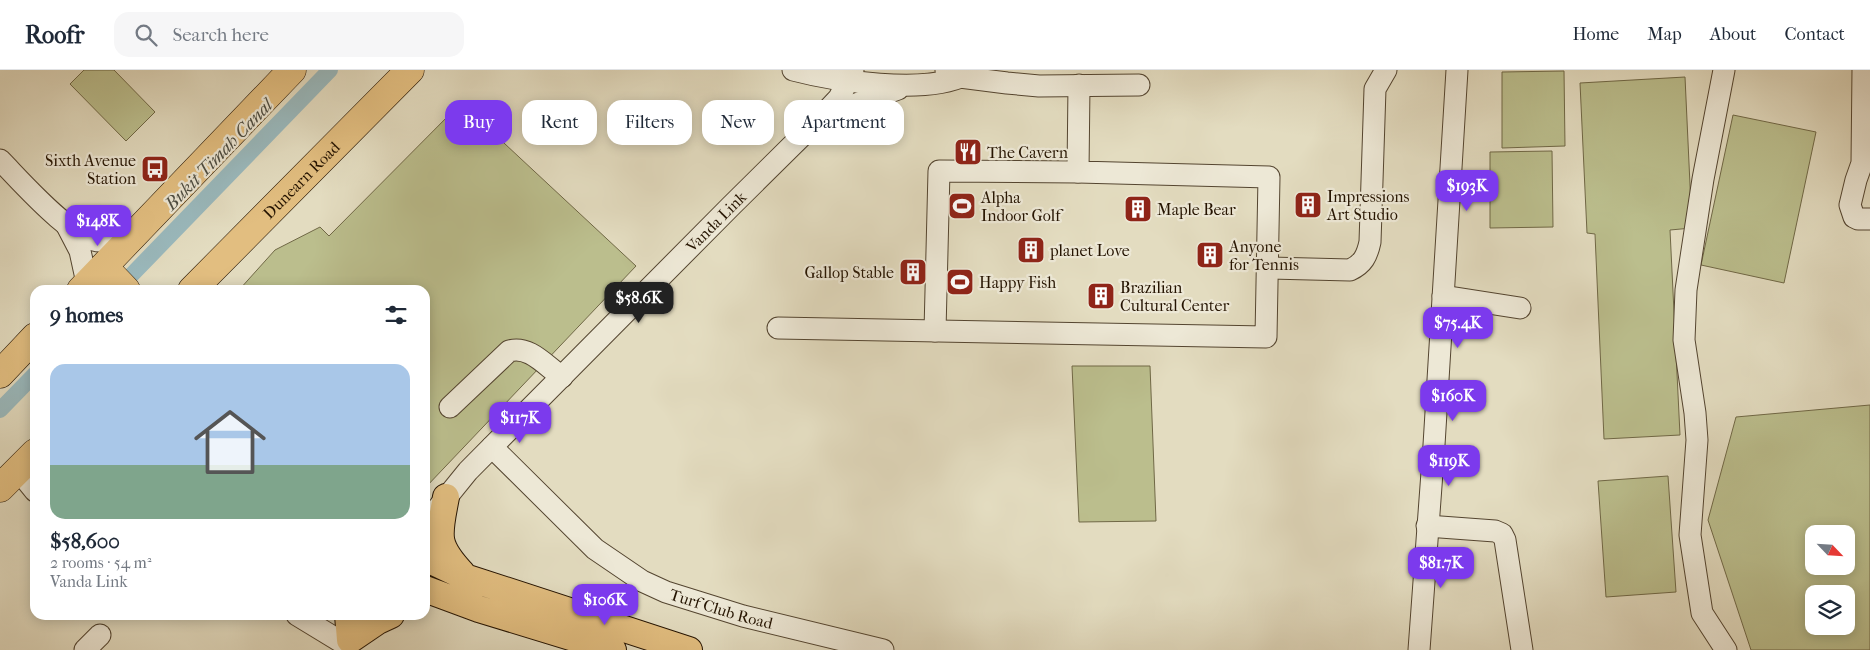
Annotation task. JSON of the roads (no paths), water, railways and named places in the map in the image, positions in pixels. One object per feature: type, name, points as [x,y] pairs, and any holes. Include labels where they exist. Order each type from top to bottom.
[{"type":"highway","points":[[104,282],[140,230],[292,70]]},
{"type":"highway","name":"Dunearn Road","points":[[197,285],[410,70]]},
{"type":"highway","points":[[16,361],[30,343]]},
{"type":"main road","points":[[430,509],[446,497]]},
{"type":"main road","points":[[446,497],[440,532],[442,544],[461,589]]},
{"type":"main road","points":[[430,562],[461,589],[613,650]]},
{"type":"main road","points":[[430,588],[461,589],[689,650]]},
{"type":"main road","points":[[430,603],[461,589]]},
{"type":"main road","points":[[347,647],[348,620]]},
{"type":"main road","points":[[347,647],[380,620]]},
{"type":"street","points":[[793,70],[830,79],[851,75],[908,85],[925,84],[960,72],[990,82],[1031,85],[1139,85]]},
{"type":"street","points":[[1268,268],[1350,270],[1360,266],[1367,255],[1370,242],[1374,89],[1386,70]]},
{"type":"street","points":[[1419,650],[1434,445],[1457,70]]},
{"type":"street","points":[[1724,70],[1703,179],[1686,290],[1684,340],[1697,440],[1690,534],[1702,613],[1726,650]]},
{"type":"street","points":[[1863,70],[1866,163],[1856,180],[1850,205],[1854,217],[1870,219]]},
{"type":"street","name":"Vanda Link","points":[[837,100],[851,75]]},
{"type":"street","name":"Vanda Link","points":[[865,100],[908,85]]},
{"type":"street","points":[[1078,172],[1079,86]]},
{"type":"street","name":"Vanda Link","points":[[430,518],[468,471],[793,145]]},
{"type":"street","points":[[0,160],[67,226],[87,238],[101,242],[140,230]]},
{"type":"street","points":[[778,328],[935,331],[1266,336],[1269,177],[1078,172],[939,171],[935,331]]},
{"type":"street","points":[[67,226],[80,251],[104,282]]},
{"type":"street","points":[[1443,296],[1520,308]]},
{"type":"street","points":[[450,407],[508,351],[518,348],[529,352],[562,376]]},
{"type":"street","name":"Turf Club Road","points":[[492,447],[594,549],[642,581],[666,592],[743,616],[883,650]]},
{"type":"street","points":[[18,470],[30,486]]},
{"type":"street","points":[[1428,526],[1495,531],[1502,534],[1505,540],[1522,650]]},
{"type":"street","points":[[306,620],[347,647],[361,620]]},
{"type":"street","points":[[85,650],[100,635]]},
{"type":"waterway","name":"Bukit Timah Canal","points":[[122,285],[330,70]]},
{"type":"waterway","name":"Bukit Timah Canal","points":[[0,410],[30,379]]},
{"type":"place","name":"The Cavern","points":[[968,152]]},
{"type":"place","name":"Sixth Avenue Station","points":[[155,169]]},
{"type":"place","name":"Impressions Art Studio","points":[[1308,205]]},
{"type":"place","name":"Alpha Indoor Golf","points":[[962,206]]},
{"type":"place","name":"Maple Bear","points":[[1138,209]]},
{"type":"place","name":"planet Love","points":[[1031,250]]},
{"type":"place","name":"Anyone for Tennis","points":[[1210,255]]},
{"type":"place","name":"Gallop Stable","points":[[913,272]]},
{"type":"place","name":"Happy Fish","points":[[960,282]]},
{"type":"place","name":"Brazilian Cultural Center","points":[[1101,296]]}]
